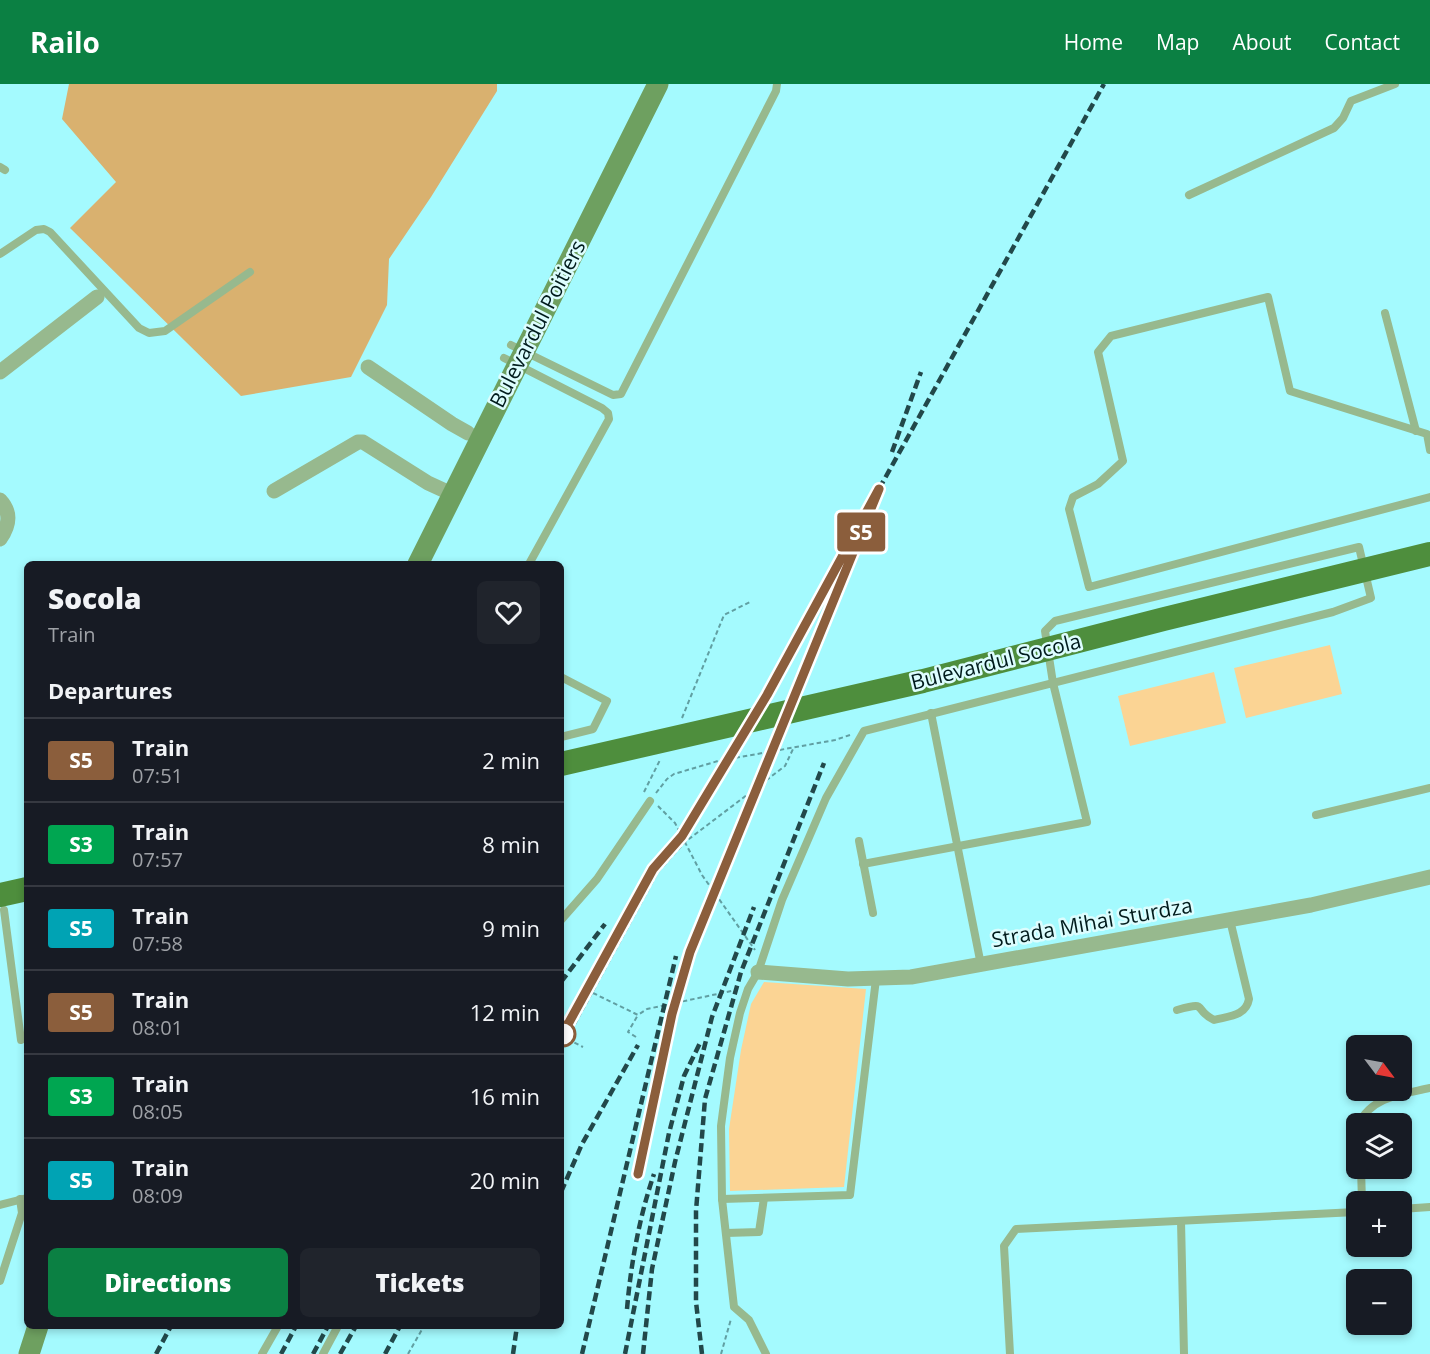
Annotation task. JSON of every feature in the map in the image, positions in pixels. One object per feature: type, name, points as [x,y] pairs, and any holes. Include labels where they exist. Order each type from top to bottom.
[{"type":"main road","name":"Bulevardul Poitiers","points":[[404,561],[446,491],[514,355],[642,84]]},
{"type":"main road","name":"Bulevardul Poitiers","points":[[419,561],[468,433],[514,355],[658,84]]},
{"type":"main road","name":"Bulevardul Socola","points":[[564,763],[1166,626],[1366,577],[1430,554]]},
{"type":"main road","name":"Bulevardul Socola","points":[[1366,577],[1430,570]]},
{"type":"main road","name":"Bulevardul Socola","points":[[564,778],[927,695],[1166,626]]},
{"type":"main road","points":[[1,905],[24,891]]},
{"type":"main road","points":[[1,905],[24,904]]},
{"type":"main road","points":[[29,1354],[37,1329]]},
{"type":"street","points":[[0,372],[97,297]]},
{"type":"street","points":[[368,367],[468,433]]},
{"type":"street","points":[[274,491],[358,442],[363,442],[446,491]]},
{"type":"street","points":[[0,500],[7,508],[8,526],[0,539]]},
{"type":"street","name":"Strada Mihai Sturdza","points":[[760,966],[876,979],[911,977],[1311,905],[1430,877]]},
{"type":"lane","points":[[514,355],[613,395],[621,394],[776,91],[777,84]]},
{"type":"lane","points":[[1189,195],[1334,128],[1343,118],[1351,101],[1395,84]]},
{"type":"lane","points":[[0,254],[36,230],[44,228],[139,328],[149,333],[165,331],[250,272]]},
{"type":"lane","points":[[1430,450],[1427,434],[1290,391],[1268,297],[1111,336],[1098,352],[1123,461],[1098,484],[1073,496],[1069,509],[1089,587],[1430,498]]},
{"type":"lane","points":[[1384,313],[1416,430]]},
{"type":"lane","points":[[514,355],[602,408],[608,413],[609,419],[531,561]]},
{"type":"lane","points":[[766,1354],[749,1320],[734,1307],[722,1199],[721,1126],[730,1058],[740,1013],[748,989],[760,966],[782,900],[826,798],[864,731],[931,713],[1053,683],[1333,612],[1371,598],[1359,547],[1055,621],[1045,631],[1053,683],[1087,822],[959,848],[863,864]]},
{"type":"lane","points":[[564,678],[607,700],[593,729],[564,736]]},
{"type":"lane","points":[[931,713],[981,965]]},
{"type":"lane","points":[[1316,815],[1430,788]]},
{"type":"lane","points":[[564,917],[597,879],[650,801]]},
{"type":"lane","points":[[859,840],[873,913]]},
{"type":"lane","points":[[1,905],[4,942],[21,1040]]},
{"type":"lane","points":[[1177,1010],[1197,1005],[1214,1020],[1243,1013],[1248,1006],[1249,999],[1230,920]]},
{"type":"lane","points":[[722,1199],[850,1195],[876,979]]},
{"type":"lane","points":[[1366,1113],[1379,1101],[1430,1088]]},
{"type":"lane","points":[[0,1205],[23,1198],[22,1213],[0,1281]]},
{"type":"lane","points":[[726,1233],[759,1232],[764,1198]]},
{"type":"lane","points":[[1412,1208],[1430,1207]]},
{"type":"lane","points":[[1010,1354],[1004,1246],[1016,1229],[1346,1213]]},
{"type":"lane","points":[[1181,1221],[1184,1354]]},
{"type":"lane","points":[[262,1354],[276,1329]]},
{"type":"lane","points":[[323,1354],[336,1329]]},
{"type":"path","points":[[678,725],[724,615],[750,602]]},
{"type":"path","points":[[650,801],[667,779],[674,774],[718,761],[835,740],[864,731]]},
{"type":"path","points":[[564,1044],[658,872],[685,842],[785,766],[794,747]]},
{"type":"path","points":[[663,755],[643,791],[650,801],[662,809],[675,823],[702,875],[760,966]]},
{"type":"path","points":[[636,1037],[628,1032],[638,1016],[647,1009],[748,989]]},
{"type":"path","points":[[593,993],[638,1016]]},
{"type":"path","points":[[564,1038],[583,1047]]},
{"type":"path","points":[[721,1354],[734,1307]]},
{"type":"path","points":[[408,1354],[422,1329]]},
{"type":"shaded area","points":[[69,84],[497,84],[497,91],[431,197],[389,259],[387,305],[351,377],[241,396],[70,228],[116,182],[62,119]]},
{"type":"shaded area","points":[[1330,645],[1342,694],[1246,718],[1234,668]]},
{"type":"shaded area","points":[[1214,672],[1226,723],[1130,746],[1118,696]]},
{"type":"shaded area","points":[[764,982],[866,989],[844,1187],[730,1191],[729,1129],[741,1050],[751,1004]]},
{"type":"railway","points":[[564,1032],[653,869],[682,836],[767,695],[1104,84]]},
{"type":"railway","points":[[892,452],[921,372]]},
{"type":"railway","points":[[638,1174],[672,1014],[690,952],[856,544]]},
{"type":"railway","points":[[702,1354],[696,1302],[696,1211],[705,1099],[741,972],[824,763]]},
{"type":"railway","points":[[643,1354],[652,1269],[675,1162],[712,1017],[754,907]]},
{"type":"railway","points":[[564,978],[605,924]]},
{"type":"railway","points":[[582,1354],[676,956]]},
{"type":"railway","points":[[625,1354],[669,1133],[684,1076],[700,1043]]},
{"type":"railway","points":[[564,1185],[582,1144],[638,1045]]},
{"type":"railway","points":[[627,1309],[636,1241],[654,1174]]},
{"type":"railway","points":[[156,1354],[169,1329]]},
{"type":"railway","points":[[281,1354],[294,1329]]},
{"type":"railway","points":[[313,1354],[326,1329]]},
{"type":"railway","points":[[340,1354],[354,1329]]},
{"type":"railway","points":[[385,1354],[398,1329]]},
{"type":"railway","points":[[513,1354],[517,1329]]},
{"type":"train","name":"S5","points":[[564,1032],[653,869],[682,836],[767,695],[879,489],[690,952],[672,1014],[638,1174]]}]
